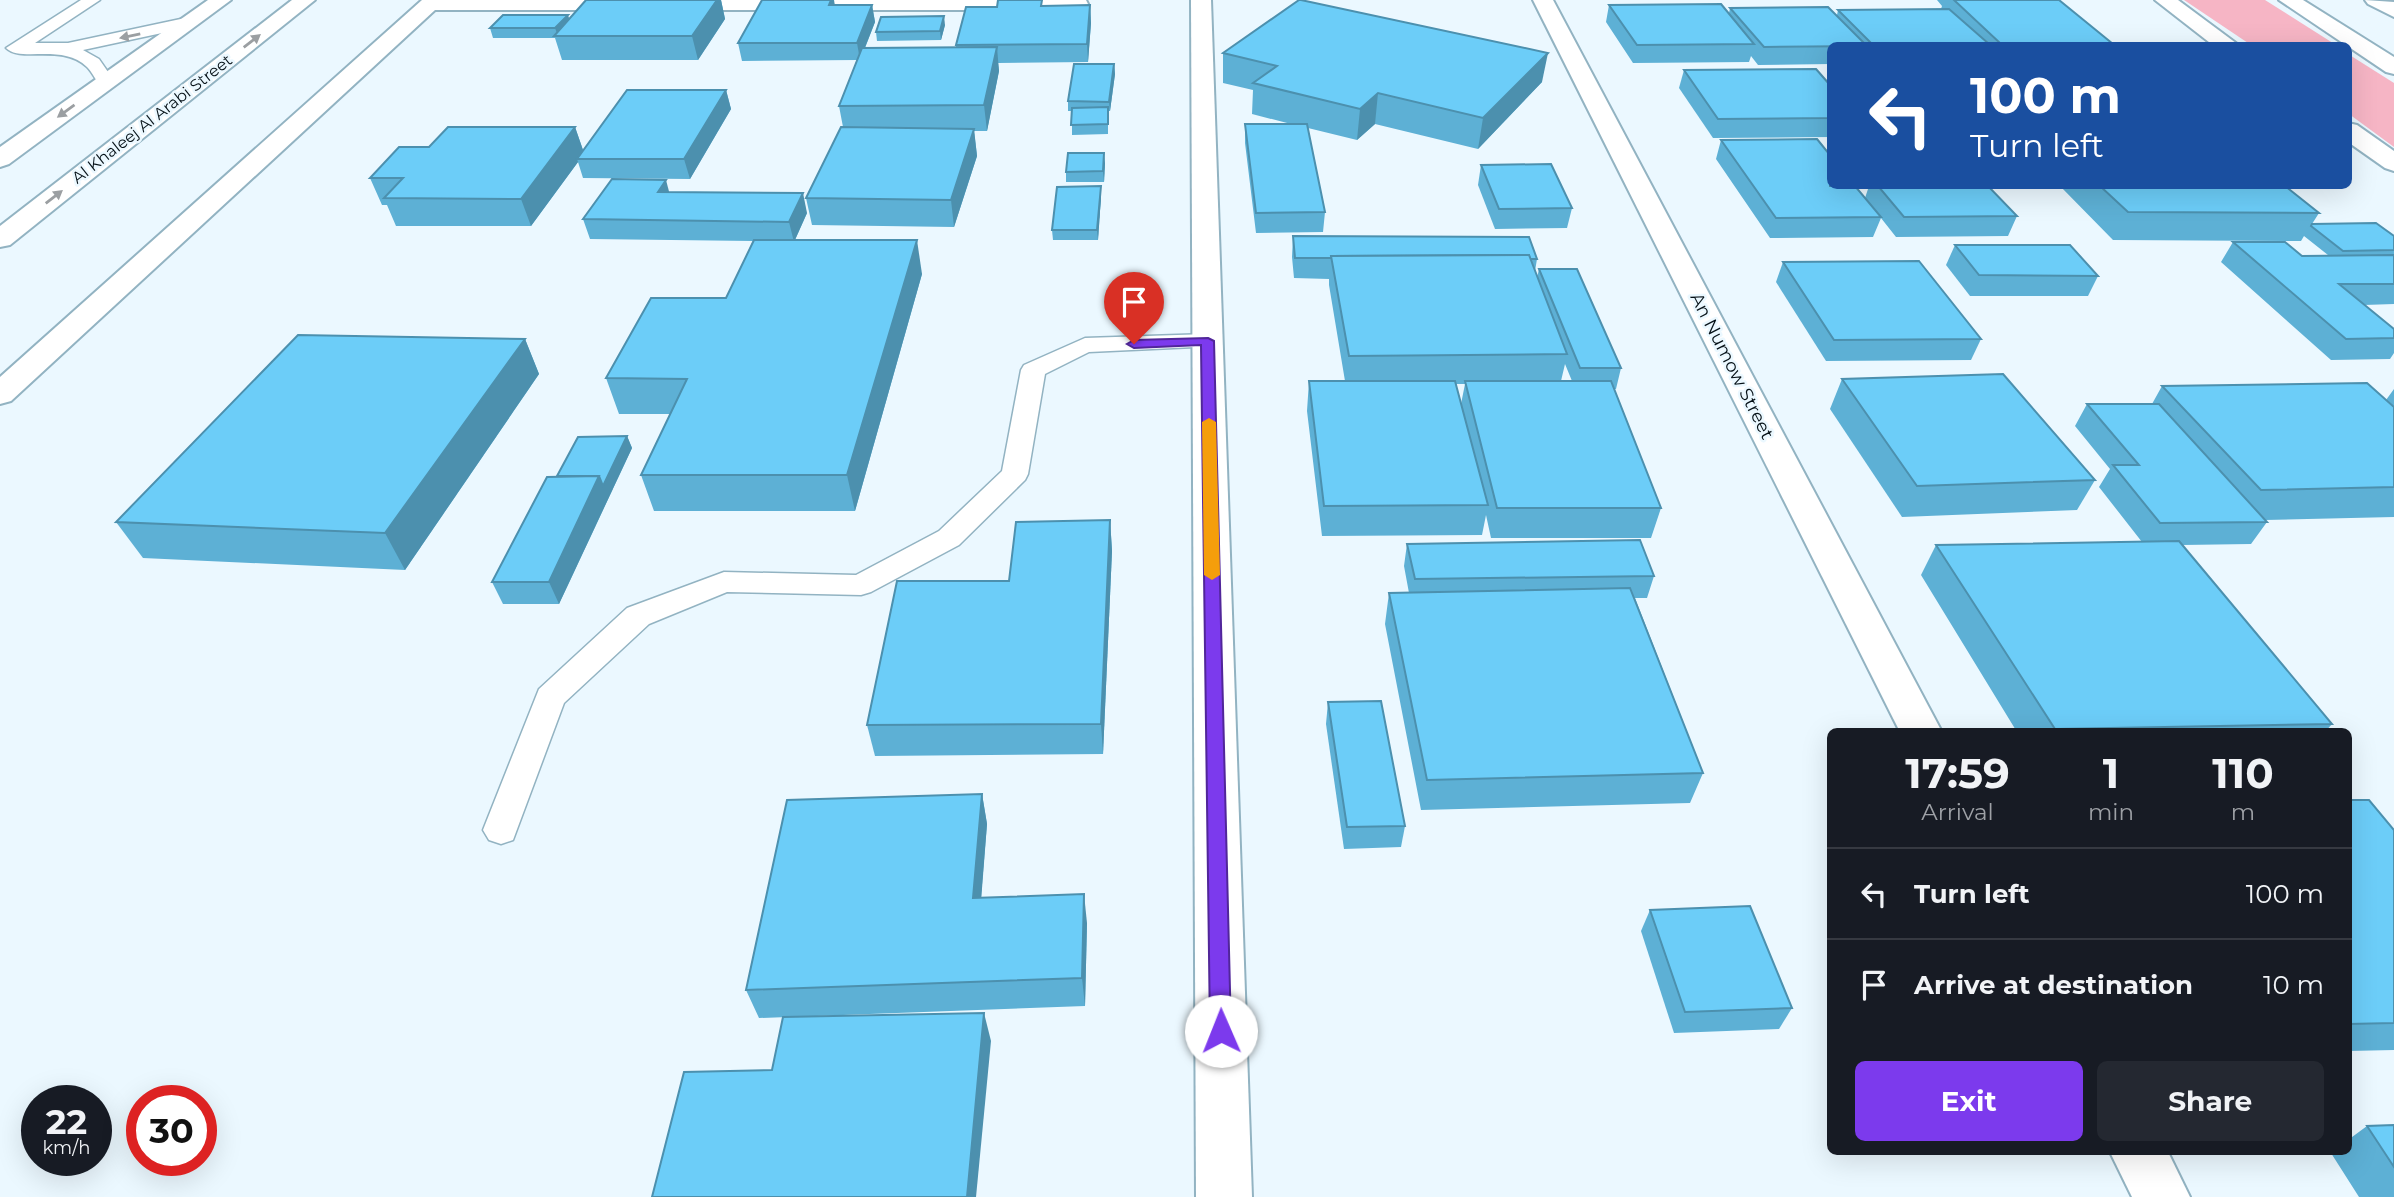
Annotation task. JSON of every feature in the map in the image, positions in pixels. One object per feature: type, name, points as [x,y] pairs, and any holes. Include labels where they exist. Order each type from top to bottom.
[{"type":"main road","points":[[0,159],[221,0]]},
{"type":"main road","name":"Al Khaleej Al Arabi Street","points":[[0,239],[305,0]]},
{"type":"main road","points":[[1201,0],[1224,1197]]},
{"type":"main road","name":"An Numow Street","points":[[1543,0],[1919,728]]},
{"type":"main road","points":[[2165,0],[2223,42]]},
{"type":"main road","points":[[2289,0],[2394,67]]},
{"type":"main road","points":[[2375,0],[2394,11]]},
{"type":"main road","points":[[0,394],[432,2],[1078,4]]},
{"type":"main road","points":[[2352,133],[2394,163]]},
{"type":"main road","points":[[2140,1155],[2162,1197]]},
{"type":"lane","points":[[0,58],[92,0]]},
{"type":"lane","points":[[15,48],[68,48],[190,22]]},
{"type":"lane","points":[[68,48],[93,63],[106,82]]},
{"type":"lane","points":[[501,830],[550,697],[638,616],[724,582],[861,585],[949,538],[1015,474],[1033,370],[1085,345],[1208,341]]},
{"type":"shaded area","points":[[2184,0],[2265,0],[2331,42],[2247,42]]},
{"type":"shaded area","points":[[2352,57],[2394,83],[2394,147],[2352,116]]},
{"type":"building","points":[[586,0],[717,0],[692,36],[554,36]]},
{"type":"building","points":[[762,0],[831,0],[829,5],[872,5],[857,43],[738,43]]},
{"type":"building","points":[[998,0],[1042,0],[1041,6],[1090,5],[1087,44],[956,45],[966,7],[997,7]]},
{"type":"building","points":[[1299,0],[1548,53],[1483,118],[1378,93],[1360,109],[1253,83],[1277,66],[1223,53]]},
{"type":"building","points":[[1954,0],[2059,0],[2111,42],[1999,42]]},
{"type":"building","points":[[1721,4],[1754,44],[1637,45],[1609,5]]},
{"type":"building","points":[[1828,7],[1863,42],[1827,42],[1827,46],[1764,47],[1730,8]]},
{"type":"building","points":[[1949,9],[1987,42],[1870,42],[1838,10]]},
{"type":"building","points":[[503,15],[568,15],[555,28],[490,28]]},
{"type":"building","points":[[944,16],[940,31],[876,32],[881,17]]},
{"type":"building","points":[[997,47],[984,105],[839,106],[862,48]]},
{"type":"building","points":[[1074,64],[1114,64],[1109,102],[1068,101]]},
{"type":"building","points":[[1816,69],[1827,82],[1827,118],[1718,119],[1684,70]]},
{"type":"building","points":[[627,90],[726,90],[684,159],[577,159]]},
{"type":"building","points":[[1108,107],[1108,124],[1071,125],[1072,108]]},
{"type":"building","points":[[1245,124],[1307,124],[1325,212],[1256,213]]},
{"type":"building","points":[[448,127],[575,127],[521,199],[384,198],[403,178],[370,178],[399,147],[429,147]]},
{"type":"building","points":[[841,127],[974,129],[951,200],[806,198]]},
{"type":"building","points":[[1817,139],[1827,151],[1827,189],[1858,189],[1881,217],[1776,218],[1721,140]]},
{"type":"building","points":[[1068,153],[1104,153],[1103,171],[1066,172]]},
{"type":"building","points":[[1551,164],[1572,208],[1499,209],[1481,165]]},
{"type":"building","points":[[612,179],[666,180],[658,192],[803,193],[789,222],[583,219]]},
{"type":"building","points":[[1101,186],[1097,230],[1052,230],[1057,187]]},
{"type":"building","points":[[1881,189],[1991,189],[2017,216],[1904,217]]},
{"type":"building","points":[[2103,189],[2289,189],[2319,213],[2128,212]]},
{"type":"building","points":[[2376,223],[2394,236],[2394,250],[2343,251],[2311,226],[2312,224]]},
{"type":"building","points":[[1293,236],[1529,237],[1537,259],[1530,259],[1529,255],[1295,258]]},
{"type":"building","points":[[754,240],[917,240],[847,475],[641,475],[687,379],[606,378],[651,298],[726,298]]},
{"type":"building","points":[[2233,242],[2285,242],[2302,256],[2394,255],[2394,284],[2339,284],[2394,329],[2394,338],[2346,339]]},
{"type":"building","points":[[1955,245],[2070,245],[2098,276],[1979,275]]},
{"type":"building","points":[[1529,255],[1567,354],[1349,356],[1331,256]]},
{"type":"building","points":[[1919,261],[1981,339],[1834,340],[1783,262]]},
{"type":"building","points":[[1539,269],[1577,269],[1621,368],[1580,368]]},
{"type":"building","points":[[298,335],[525,339],[385,533],[116,522]]},
{"type":"building","points":[[2003,374],[2095,480],[1917,486],[1842,379]]},
{"type":"building","points":[[1309,381],[1455,381],[1488,505],[1324,506]]},
{"type":"building","points":[[1465,381],[1611,381],[1661,508],[1497,508]]},
{"type":"building","points":[[2367,383],[2394,407],[2394,487],[2261,490],[2162,386]]},
{"type":"building","points":[[2087,404],[2159,404],[2267,522],[2160,523],[2113,465],[2139,465]]},
{"type":"building","points":[[627,436],[603,486],[599,476],[557,476],[578,437]]},
{"type":"building","points":[[599,476],[549,582],[492,582],[547,477]]},
{"type":"building","points":[[1110,520],[1101,724],[867,725],[897,581],[1009,581],[1016,522]]},
{"type":"building","points":[[1640,540],[1654,576],[1415,579],[1407,544]]},
{"type":"building","points":[[2179,541],[2332,724],[2054,728],[1936,545]]},
{"type":"building","points":[[1630,588],[1703,773],[1427,780],[1389,593]]},
{"type":"building","points":[[1381,701],[1405,826],[1347,827],[1328,702]]},
{"type":"building","points":[[982,794],[973,898],[1084,894],[1082,978],[746,990],[787,800]]},
{"type":"building","points":[[2352,800],[2369,800],[2394,830],[2394,1023],[2352,1024]]},
{"type":"building","points":[[1750,906],[1792,1008],[1685,1012],[1650,910]]},
{"type":"building","points":[[984,1013],[967,1197],[652,1197],[684,1072],[772,1070],[783,1017]]},
{"type":"building","points":[[2394,1125],[2394,1167],[2367,1126]]},
{"type":"slow traffic","points":[[1209,422],[1212,575]]},
{"type":"route","points":[[1134,344],[1208,341],[1221,1031]]}]
